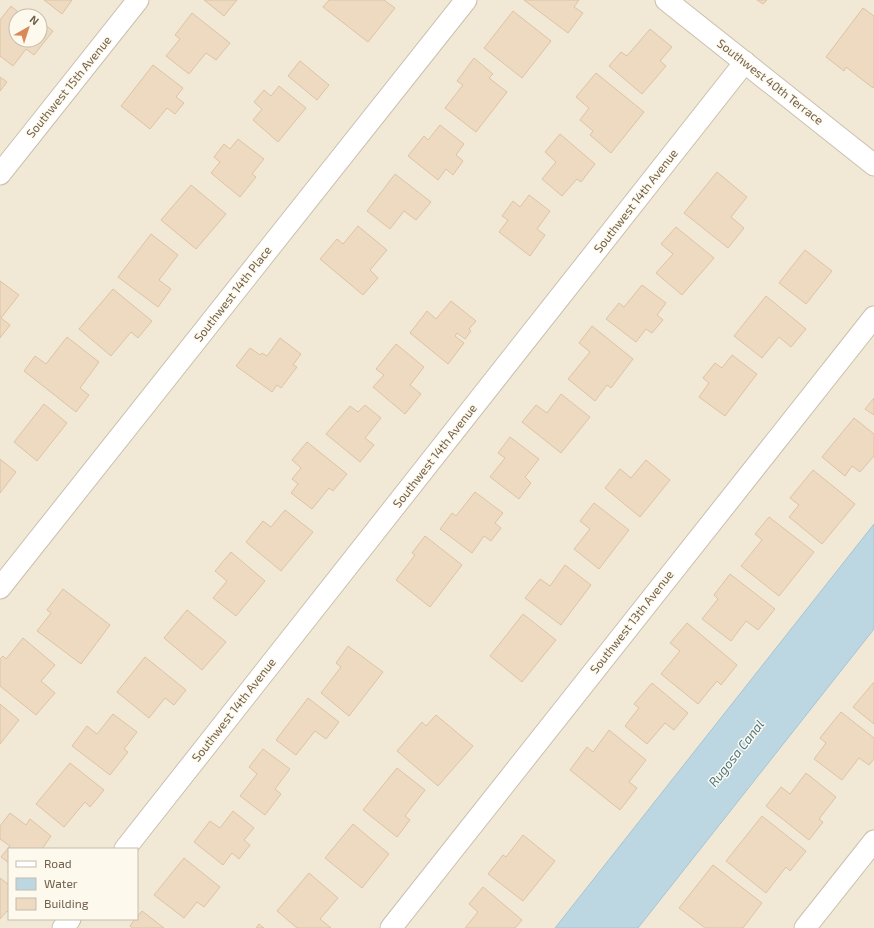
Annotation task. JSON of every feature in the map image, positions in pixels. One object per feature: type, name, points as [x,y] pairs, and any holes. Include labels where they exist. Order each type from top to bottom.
[{"type":"street","name":"Southwest 15th Avenue","points":[[0,174],[138,0]]},
{"type":"street","name":"Southwest 14th Place","points":[[0,588],[466,0]]},
{"type":"street","name":"Southwest 40th Terrace","points":[[666,0],[874,165]]},
{"type":"street","name":"Southwest 14th Avenue","points":[[126,848],[745,62]]},
{"type":"street","name":"Southwest 13th Avenue","points":[[391,928],[874,317]]},
{"type":"street","points":[[805,928],[874,841]]},
{"type":"street","points":[[63,928],[69,920]]},
{"type":"shaded area","points":[[0,0],[874,0],[874,524],[555,928],[0,928]]},
{"type":"shaded area","points":[[874,629],[874,928],[638,928],[812,707]]},
{"type":"water","name":"Rugosa Canal","points":[[874,524],[874,629],[638,928],[555,928]]},
{"type":"building","points":[[44,0],[72,0],[62,14]]},
{"type":"building","points":[[204,0],[237,0],[224,16]]},
{"type":"building","points":[[329,0],[384,0],[395,8],[368,42],[323,7]]},
{"type":"building","points":[[524,0],[579,0],[574,7],[583,13],[568,33]]},
{"type":"building","points":[[757,0],[767,0],[763,4]]},
{"type":"building","points":[[863,8],[874,16],[873,88],[846,67],[844,71],[826,57]]},
{"type":"building","points":[[8,10],[8,48],[40,48],[34,55],[26,49],[13,66],[0,56],[0,20]]},
{"type":"building","points":[[513,11],[551,41],[522,78],[484,48]]},
{"type":"building","points":[[192,13],[230,43],[216,60],[206,53],[189,74],[166,56],[180,39],[175,35]]},
{"type":"building","points":[[48,27],[53,31],[48,37]]},
{"type":"building","points":[[650,29],[672,47],[660,61],[666,66],[642,94],[609,66],[621,52],[627,56]]},
{"type":"building","points":[[474,58],[493,74],[489,78],[507,92],[476,132],[445,108],[463,85],[457,81]]},
{"type":"building","points":[[300,61],[329,85],[317,100],[288,76]]},
{"type":"building","points":[[153,65],[183,88],[176,97],[184,103],[175,114],[167,108],[150,129],[121,106]]},
{"type":"building","points":[[596,73],[644,112],[611,153],[590,135],[593,131],[580,120],[589,108],[576,97]]},
{"type":"building","points":[[0,77],[7,82],[0,91]]},
{"type":"building","points":[[279,86],[306,108],[278,142],[253,120],[262,109],[254,102],[264,90],[271,96]]},
{"type":"building","points":[[440,125],[464,144],[456,155],[463,161],[453,175],[446,169],[438,180],[408,156],[424,136],[428,140]]},
{"type":"building","points":[[560,134],[595,164],[581,182],[577,179],[562,196],[542,179],[556,162],[545,152]]},
{"type":"building","points":[[238,139],[264,159],[252,174],[256,177],[240,197],[211,173],[220,162],[214,157],[224,144],[230,149]]},
{"type":"building","points":[[717,172],[747,197],[731,217],[744,228],[728,248],[684,213]]},
{"type":"building","points":[[395,174],[431,202],[416,220],[404,211],[390,229],[367,211]]},
{"type":"building","points":[[191,185],[226,214],[196,249],[161,220]]},
{"type":"building","points":[[529,195],[550,211],[537,229],[545,235],[530,256],[499,232],[508,220],[502,216],[513,201],[520,207]]},
{"type":"building","points":[[358,226],[387,250],[370,270],[378,278],[363,295],[320,259],[337,239],[343,244]]},
{"type":"building","points":[[676,227],[714,258],[682,295],[656,273],[673,254],[661,244]]},
{"type":"building","points":[[151,234],[178,255],[159,280],[171,289],[158,307],[118,277]]},
{"type":"building","points":[[805,250],[832,271],[806,304],[779,283]]},
{"type":"building","points":[[0,281],[19,295],[1,318],[10,325],[0,338]]},
{"type":"building","points":[[642,285],[666,303],[657,315],[663,320],[652,333],[646,329],[636,342],[606,319],[619,303],[624,307]]},
{"type":"building","points":[[113,289],[152,321],[138,338],[131,332],[111,356],[79,329]]},
{"type":"building","points":[[766,296],[806,329],[791,347],[779,337],[762,358],[734,336]]},
{"type":"building","points":[[451,301],[476,321],[469,329],[471,331],[465,339],[457,333],[455,336],[464,343],[448,364],[410,333],[427,311],[436,319]]},
{"type":"building","points":[[592,326],[633,359],[611,388],[607,385],[595,401],[568,379],[590,352],[579,343]]},
{"type":"building","points":[[67,337],[99,362],[80,388],[89,395],[76,412],[24,371],[35,356],[46,364]]},
{"type":"building","points":[[280,338],[301,354],[293,365],[297,367],[281,388],[277,385],[272,392],[236,366],[250,348],[260,355],[262,353],[267,356]]},
{"type":"building","points":[[396,344],[424,367],[410,385],[421,394],[405,414],[373,387],[384,375],[376,369]]},
{"type":"building","points":[[732,355],[757,374],[725,416],[699,397],[709,383],[703,378],[715,363],[722,368]]},
{"type":"building","points":[[561,394],[590,417],[561,453],[522,422],[536,405],[547,413]]},
{"type":"building","points":[[874,398],[874,415],[865,409]]},
{"type":"building","points":[[44,404],[67,423],[37,461],[14,442]]},
{"type":"building","points":[[365,405],[381,418],[365,438],[374,445],[360,462],[326,434],[350,406],[358,412]]},
{"type":"building","points":[[854,418],[874,434],[874,456],[860,472],[852,466],[845,476],[822,457]]},
{"type":"building","points":[[510,437],[539,459],[525,477],[531,483],[519,499],[490,477],[505,458],[498,453]]},
{"type":"building","points":[[307,442],[347,474],[333,491],[329,488],[312,509],[291,493],[298,484],[292,479],[301,468],[292,460]]},
{"type":"building","points":[[0,459],[16,472],[0,493]]},
{"type":"building","points":[[646,460],[670,480],[640,517],[605,488],[620,469],[631,478]]},
{"type":"building","points":[[813,470],[855,504],[822,544],[789,517],[799,505],[790,498]]},
{"type":"building","points":[[475,492],[503,513],[495,523],[501,528],[491,541],[484,536],[472,553],[440,529],[452,513],[456,516]]},
{"type":"building","points":[[594,503],[629,530],[599,569],[574,549],[590,529],[580,521]]},
{"type":"building","points":[[285,510],[313,532],[281,571],[246,542],[263,521],[271,527]]},
{"type":"building","points":[[769,517],[814,552],[779,596],[741,566],[762,540],[755,534]]},
{"type":"building","points":[[425,536],[462,565],[430,607],[396,580],[415,555],[412,553]]},
{"type":"building","points":[[231,552],[265,581],[236,616],[213,598],[227,581],[215,571]]},
{"type":"building","points":[[565,565],[591,585],[561,625],[525,598],[540,579],[550,586]]},
{"type":"building","points":[[730,574],[775,609],[758,630],[746,621],[731,641],[702,619],[718,599],[714,595]]},
{"type":"building","points":[[63,589],[110,625],[81,664],[37,631],[51,613],[47,610]]},
{"type":"building","points":[[187,610],[226,642],[202,670],[164,638]]},
{"type":"building","points":[[523,614],[556,640],[522,682],[490,656]]},
{"type":"building","points":[[687,623],[737,665],[721,685],[717,681],[698,704],[661,674],[680,651],[670,643]]},
{"type":"building","points":[[23,638],[55,665],[41,681],[55,693],[36,715],[0,686],[0,659],[3,656],[6,659]]},
{"type":"building","points":[[348,646],[383,672],[349,716],[321,693],[341,667],[336,663]]},
{"type":"building","points":[[145,657],[186,690],[174,705],[165,698],[149,718],[117,692]]},
{"type":"building","points":[[874,682],[874,724],[853,707]]},
{"type":"building","points":[[652,683],[688,713],[674,730],[665,723],[647,744],[625,726],[639,708],[634,704]]},
{"type":"building","points":[[308,698],[339,722],[326,739],[315,731],[296,755],[276,740]]},
{"type":"building","points":[[0,704],[19,720],[0,744]]},
{"type":"building","points":[[841,712],[874,738],[874,759],[869,765],[859,758],[842,780],[814,759],[826,743],[820,738]]},
{"type":"building","points":[[113,714],[137,732],[124,749],[128,752],[110,775],[72,746],[87,726],[97,734]]},
{"type":"building","points":[[436,715],[473,746],[438,786],[397,751],[422,722],[426,726]]},
{"type":"building","points":[[609,730],[646,760],[629,782],[637,788],[620,810],[570,770],[587,747],[593,752]]},
{"type":"building","points":[[263,749],[290,769],[275,789],[281,794],[265,815],[240,796],[257,774],[249,767]]},
{"type":"building","points":[[70,763],[104,790],[90,807],[85,802],[64,827],[36,804]]},
{"type":"building","points":[[397,768],[425,790],[405,816],[410,820],[397,837],[363,810]]},
{"type":"building","points":[[806,773],[836,797],[819,819],[823,822],[809,840],[766,806],[781,787],[790,794]]},
{"type":"building","points":[[233,811],[254,828],[244,840],[250,845],[239,859],[232,853],[223,865],[194,842],[210,821],[220,828]]},
{"type":"building","points":[[10,813],[26,825],[30,819],[51,836],[43,848],[8,848],[10,846],[0,839],[0,826]]},
{"type":"building","points":[[762,816],[806,851],[790,871],[786,867],[766,893],[726,861]]},
{"type":"building","points":[[353,824],[389,854],[362,888],[325,858]]},
{"type":"building","points":[[523,835],[555,861],[523,901],[488,874],[503,855],[506,857]]},
{"type":"building","points":[[8,848],[8,862],[1,857]]},
{"type":"building","points":[[184,858],[220,887],[204,907],[197,902],[184,918],[154,895]]},
{"type":"building","points":[[713,865],[762,903],[743,928],[705,928],[679,908]]},
{"type":"building","points":[[309,873],[338,898],[320,919],[331,928],[297,928],[277,911]]},
{"type":"building","points":[[0,878],[8,884],[8,912],[7,911],[0,919]]},
{"type":"building","points":[[483,887],[522,920],[515,928],[465,928],[478,912],[469,904]]},
{"type":"building","points":[[142,911],[164,928],[132,928],[130,926],[134,920],[138,920],[138,916]]},
{"type":"building","points":[[259,924],[264,928],[256,928]]}]
